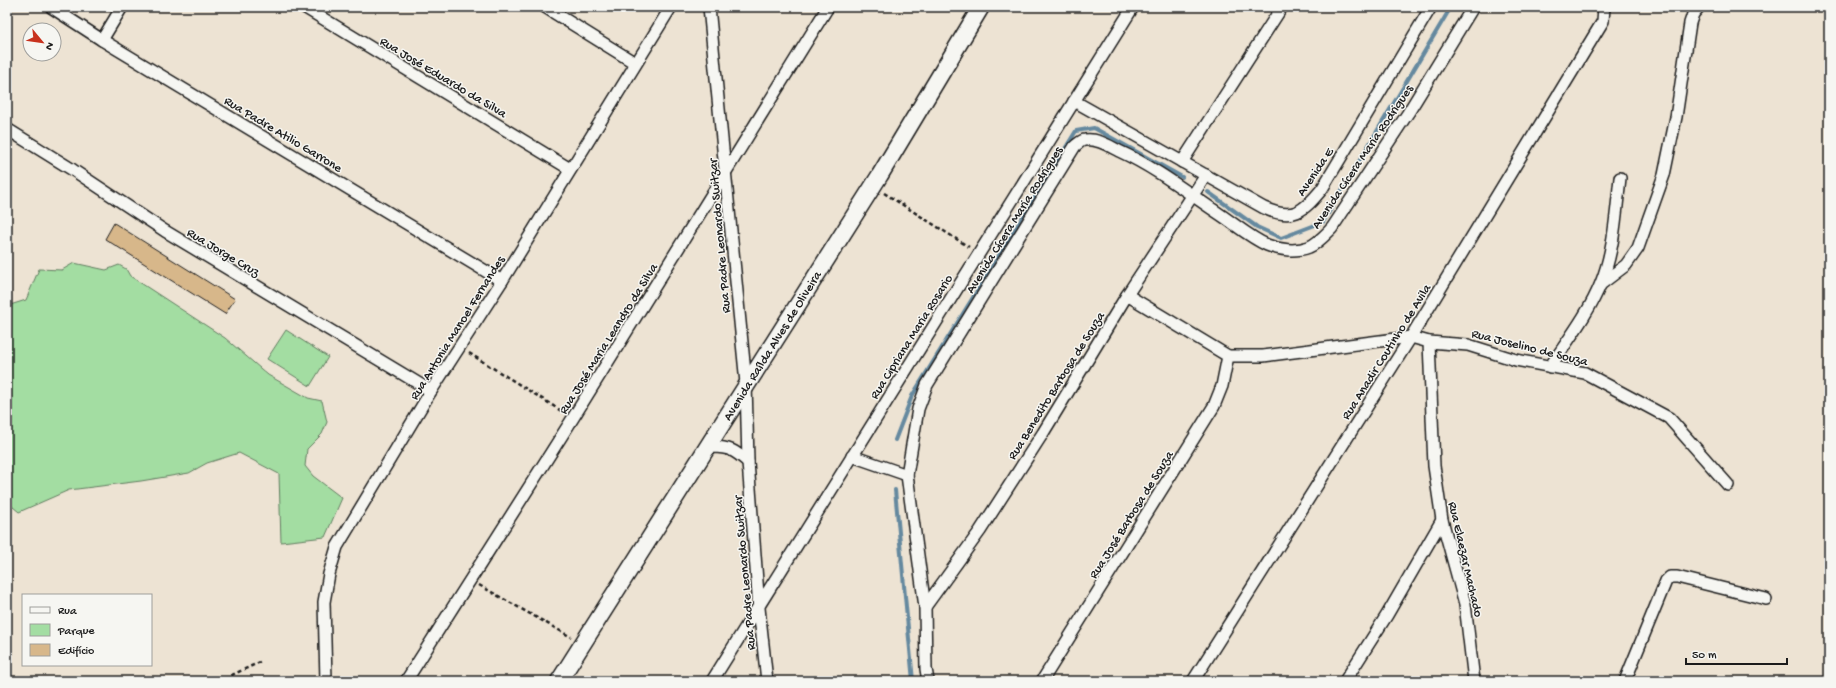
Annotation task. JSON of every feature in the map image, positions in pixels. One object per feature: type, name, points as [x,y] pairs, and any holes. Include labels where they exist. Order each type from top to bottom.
[{"type":"street","name":"Rua Padre Atilio Garrone","points":[[51,7],[102,40],[502,281]]},
{"type":"street","points":[[102,40],[122,7]]},
{"type":"street","name":"Rua José Eduardo da Silva","points":[[304,7],[570,169]]},
{"type":"street","points":[[545,7],[635,63]]},
{"type":"street","name":"Rua Antonia Manoel Fernandes","points":[[326,681],[324,602],[329,574],[337,547],[431,391],[502,281],[635,63],[671,7]]},
{"type":"street","name":"Rua Padre Leonardo Switzar","points":[[709,7],[746,383],[748,462],[758,608],[767,681]]},
{"type":"street","name":"Rua José Maria Leandro da Silva","points":[[406,681],[573,418],[828,7]]},
{"type":"street","name":"Avenida Raílda Alves de Oliveira","points":[[559,681],[704,453],[746,383],[872,185],[880,175],[981,7]]},
{"type":"street","name":"Rua Cipriana Maria Rosario","points":[[712,681],[1133,7]]},
{"type":"street","points":[[1182,162],[1282,7]]},
{"type":"street","name":"Avenida E","points":[[1074,101],[1277,214],[1296,214],[1308,206],[1322,189],[1431,7]]},
{"type":"street","name":"Avenida Cícera Maria Rodrigues","points":[[928,681],[926,669],[925,608],[907,475],[918,409],[927,385],[1075,146],[1084,140],[1101,142],[1135,159],[1174,182],[1267,245],[1281,249],[1309,247],[1321,240],[1332,228],[1408,113],[1473,7]]},
{"type":"street","name":"Rua Anadir Coutinho de Avila","points":[[1194,681],[1411,337],[1595,34],[1602,21],[1604,7]]},
{"type":"street","points":[[1601,284],[1626,265],[1638,248],[1645,230],[1664,175],[1676,117],[1690,23],[1699,7]]},
{"type":"street","name":"Rua Jorge Cruz","points":[[7,129],[73,170],[165,231],[431,391]]},
{"type":"street","name":"Rua Benedito Barbosa de Souza","points":[[925,608],[980,531],[1043,433],[1127,295],[1206,175]]},
{"type":"street","points":[[1550,367],[1583,316],[1601,284],[1609,259],[1620,178]]},
{"type":"street","points":[[1127,295],[1228,356],[1264,356],[1411,337],[1428,342]]},
{"type":"street","name":"Rua Joselino de Souza","points":[[1428,342],[1468,345],[1516,360],[1585,373],[1669,418],[1728,485]]},
{"type":"street","name":"Rua Elaezar Machado","points":[[1428,342],[1434,466],[1442,520],[1465,604],[1474,681]]},
{"type":"street","name":"Rua José Barbosa de Souza","points":[[1042,681],[1214,406],[1222,386],[1228,356]]},
{"type":"street","points":[[704,453],[712,447],[723,447],[732,449],[748,462]]},
{"type":"street","points":[[852,456],[907,475]]},
{"type":"street","points":[[1346,681],[1387,615],[1442,520]]},
{"type":"street","points":[[1625,681],[1666,581],[1670,577],[1677,577],[1766,599]]},
{"type":"path","points":[[872,185],[979,253]]},
{"type":"path","points":[[460,348],[573,418]]},
{"type":"path","points":[[470,580],[583,643]]},
{"type":"path","points":[[227,681],[232,675],[260,662]]},
{"type":"green space","points":[[74,263],[106,270],[119,265],[126,269],[130,276],[225,338],[268,375],[308,398],[322,401],[327,422],[322,434],[307,449],[305,466],[313,476],[342,498],[325,537],[281,542],[279,474],[239,453],[207,463],[189,473],[69,490],[19,512],[7,502],[7,306],[26,300],[39,269],[62,270]]},
{"type":"green space","points":[[286,330],[328,357],[310,386],[267,359]]},
{"type":"building","points":[[114,223],[235,299],[225,314],[105,239]]},
{"type":"waterway","points":[[1208,192],[1257,227],[1281,238],[1323,222],[1451,7]]},
{"type":"waterway","points":[[895,440],[912,396],[1076,131],[1094,128],[1182,177]]},
{"type":"waterway","points":[[895,490],[913,681]]}]
